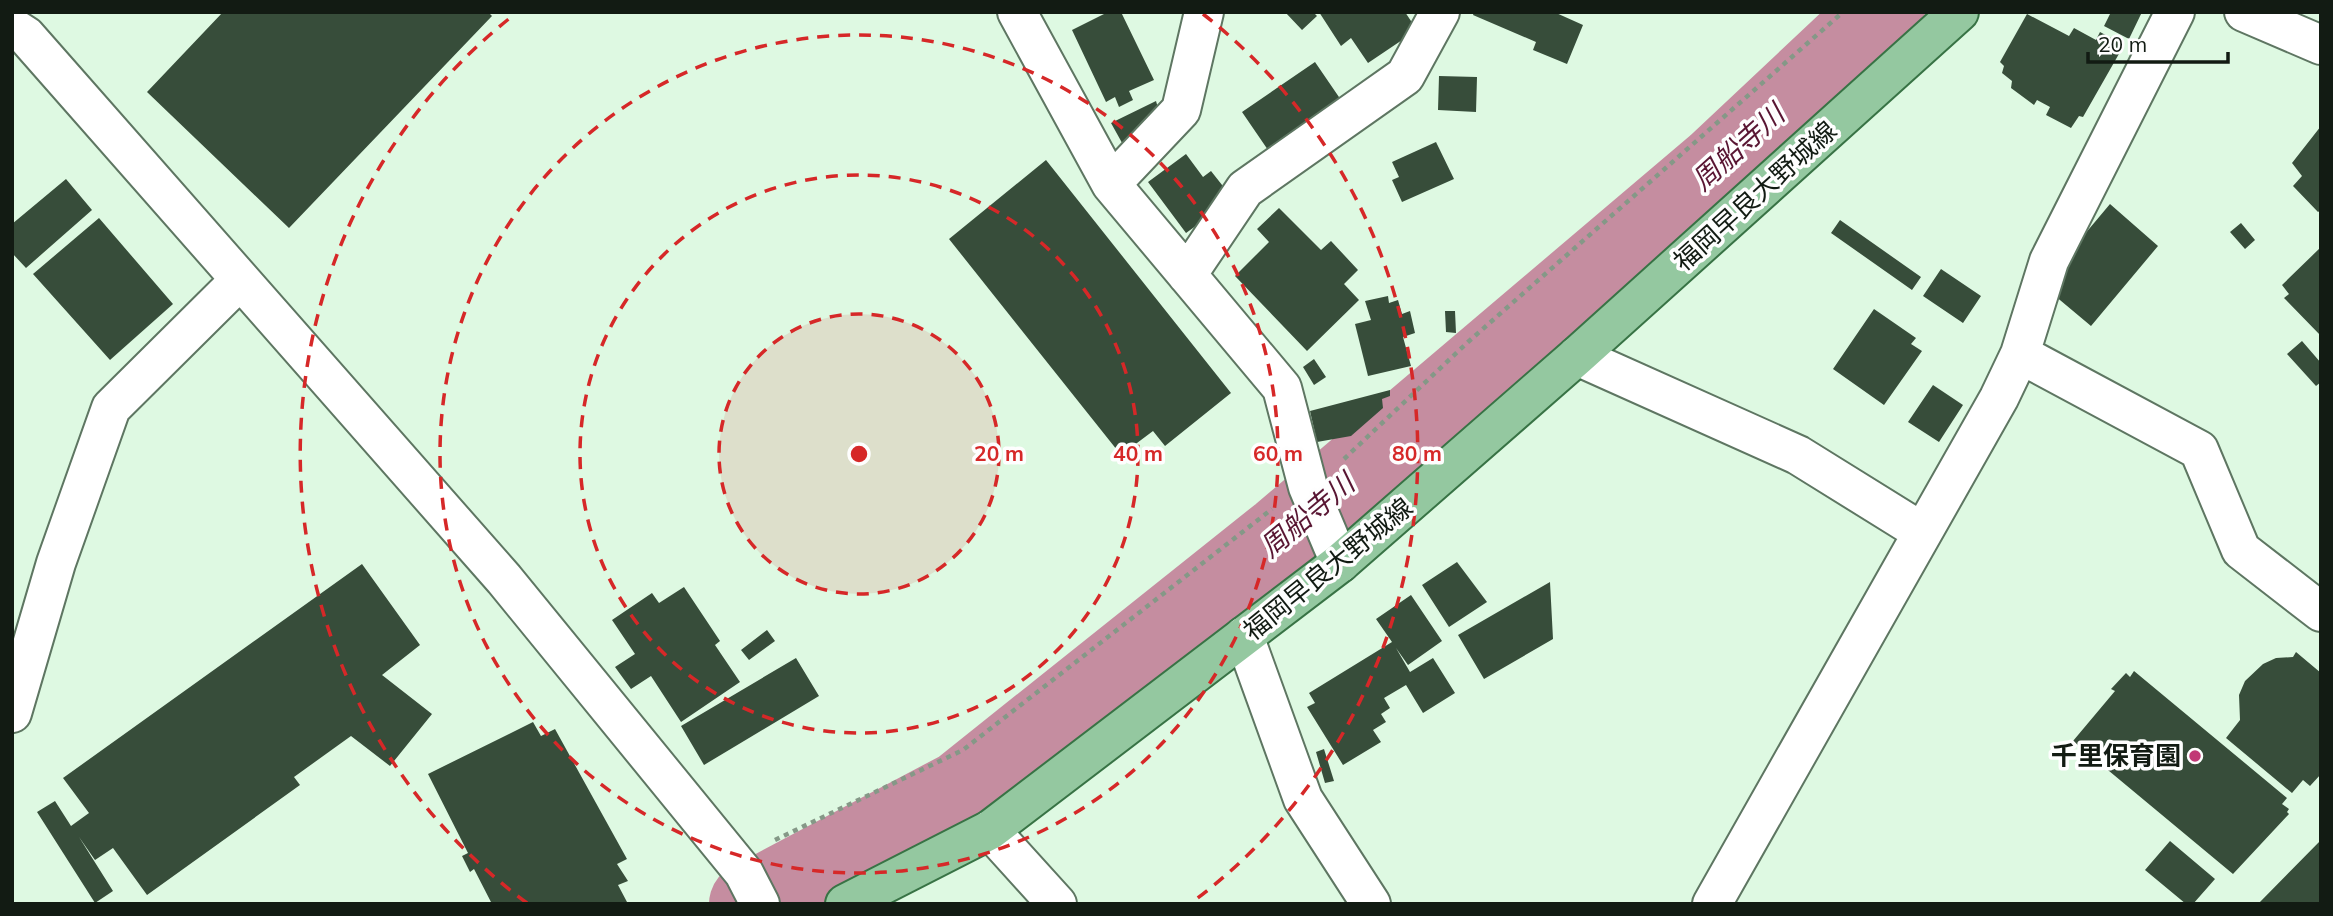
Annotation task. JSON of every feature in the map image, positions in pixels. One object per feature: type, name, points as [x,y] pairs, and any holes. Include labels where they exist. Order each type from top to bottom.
[{"type":"main road","name":"福岡早良大野城線","points":[[845,904],[989,830],[1340,564],[1577,356],[1959,12]]},
{"type":"street","points":[[1017,12],[1111,184],[1282,388],[1307,483],[1340,564]]},
{"type":"street","points":[[1111,184],[1181,110],[1204,12]]},
{"type":"street","points":[[1187,275],[1245,189],[1405,76],[1440,12]]},
{"type":"street","points":[[1712,904],[1999,398],[2020,354],[2049,261],[2175,12]]},
{"type":"street","points":[[2244,12],[2321,45]]},
{"type":"street","points":[[12,27],[26,36],[503,579],[746,879]]},
{"type":"street","points":[[12,713],[56,563],[111,408],[240,280]]},
{"type":"street","points":[[2020,354],[2199,450],[2241,550],[2321,612]]},
{"type":"street","points":[[1577,356],[1798,455],[1922,532]]},
{"type":"street","points":[[1244,636],[1303,799],[1371,904]]},
{"type":"street","points":[[989,830],[1057,904]]},
{"type":"path","points":[[1307,483],[1341,462],[1468,342],[1843,12]]},
{"type":"path","points":[[746,879],[963,750],[1274,508]]},
{"type":"building","points":[[223,12],[488,12],[492,16],[289,228],[147,92]]},
{"type":"building","points":[[1108,12],[1121,12],[1154,80],[1129,91],[1133,100],[1119,107],[1115,97],[1106,102],[1072,30]]},
{"type":"building","points":[[1285,12],[1313,12],[1317,16],[1302,30]]},
{"type":"building","points":[[1319,12],[1405,12],[1417,30],[1368,63],[1351,38],[1341,46]]},
{"type":"building","points":[[1474,12],[1554,12],[1583,25],[1567,64],[1533,50],[1536,42],[1473,15]]},
{"type":"building","points":[[2111,12],[2142,12],[2129,39],[2104,26]]},
{"type":"building","points":[[2027,14],[2069,36],[2074,28],[2096,40],[2100,32],[2124,45],[2083,117],[2079,116],[2071,128],[2046,115],[2050,107],[2037,100],[2034,105],[2011,88],[2012,81],[2002,73],[2004,66],[2000,62]]},
{"type":"building","points":[[1315,62],[1341,100],[1268,150],[1242,112]]},
{"type":"building","points":[[1439,76],[1477,77],[1476,112],[1438,110]]},
{"type":"building","points":[[1156,101],[1161,118],[1126,150],[1111,123]]},
{"type":"building","points":[[2321,126],[2321,210],[2318,212],[2293,186],[2302,176],[2292,163]]},
{"type":"building","points":[[1436,142],[1454,179],[1402,202],[1392,180],[1399,177],[1392,162]]},
{"type":"building","points":[[1186,154],[1203,177],[1211,171],[1226,190],[1225,205],[1186,233],[1148,182]]},
{"type":"building","points":[[1046,160],[1231,393],[1165,446],[1153,431],[1121,455],[949,239]]},
{"type":"building","points":[[66,179],[92,210],[26,268],[12,253],[12,224]]},
{"type":"building","points":[[2110,204],[2158,246],[2091,326],[2042,285]]},
{"type":"building","points":[[1279,208],[1321,250],[1331,241],[1358,270],[1344,284],[1359,300],[1307,351],[1235,276],[1269,242],[1257,229]]},
{"type":"building","points":[[99,218],[173,304],[110,360],[33,274]]},
{"type":"building","points":[[1840,220],[1921,277],[1912,290],[1831,233]]},
{"type":"building","points":[[2241,223],[2255,240],[2245,249],[2230,232]]},
{"type":"building","points":[[2321,247],[2321,336],[2284,298],[2289,294],[2282,285]]},
{"type":"building","points":[[1941,269],[1981,296],[1963,323],[1923,296]]},
{"type":"building","points":[[1388,296],[1389,303],[1398,300],[1402,314],[1410,311],[1415,333],[1403,337],[1411,366],[1368,376],[1355,324],[1371,320],[1365,301]]},
{"type":"building","points":[[1874,309],[1916,338],[1911,344],[1922,351],[1884,405],[1833,369]]},
{"type":"building","points":[[1445,311],[1455,311],[1456,333],[1446,332]]},
{"type":"building","points":[[2302,341],[2321,363],[2321,382],[2316,386],[2287,354]]},
{"type":"building","points":[[1314,359],[1326,377],[1314,385],[1303,367]]},
{"type":"building","points":[[1933,385],[1963,405],[1939,442],[1908,422]]},
{"type":"building","points":[[1390,390],[1390,396],[1382,399],[1383,408],[1351,436],[1317,442],[1310,411]]},
{"type":"building","points":[[1457,562],[1487,602],[1449,627],[1422,585]]},
{"type":"building","points":[[362,564],[420,645],[382,675],[432,714],[390,766],[351,736],[294,777],[300,785],[147,895],[113,848],[95,860],[79,837],[113,891],[95,903],[37,812],[55,801],[71,826],[89,813],[63,778]]},
{"type":"building","points":[[1550,582],[1553,639],[1484,679],[1458,635]]},
{"type":"building","points":[[684,587],[720,641],[715,645],[740,682],[681,722],[651,676],[631,689],[615,667],[635,654],[612,620],[652,593],[659,603]]},
{"type":"building","points":[[1411,595],[1442,641],[1408,665],[1396,648],[1410,672],[1433,658],[1455,693],[1423,713],[1406,685],[1384,698],[1390,708],[1381,714],[1386,722],[1373,730],[1381,742],[1343,765],[1307,707],[1315,703],[1309,693],[1392,642],[1376,619]]},
{"type":"building","points":[[767,630],[775,641],[749,660],[741,650]]},
{"type":"building","points":[[2296,652],[2321,673],[2321,774],[2310,786],[2303,780],[2292,793],[2226,738],[2240,720],[2239,695],[2245,681],[2263,664],[2276,658],[2293,657]]},
{"type":"building","points":[[796,658],[819,696],[704,765],[681,726]]},
{"type":"building","points":[[2134,671],[2287,798],[2282,804],[2289,809],[2289,814],[2233,874],[2073,741],[2115,691],[2111,689],[2126,673],[2130,677]]},
{"type":"building","points":[[533,722],[541,736],[555,729],[627,859],[617,864],[628,881],[618,885],[627,902],[624,904],[492,904],[474,869],[470,872],[462,856],[468,853],[428,774]]},
{"type":"building","points":[[1324,749],[1334,781],[1325,783],[1316,752]]},
{"type":"building","points":[[2321,840],[2321,904],[2258,904]]},
{"type":"building","points":[[2170,841],[2215,879],[2193,904],[2186,904],[2145,870]]},
{"type":"waterway","name":"周船寺川","points":[[751,904],[962,792],[1283,536],[1718,167],[1883,12]]},
{"type":"place","name":"千里保育園","points":[[2195,756]]}]
